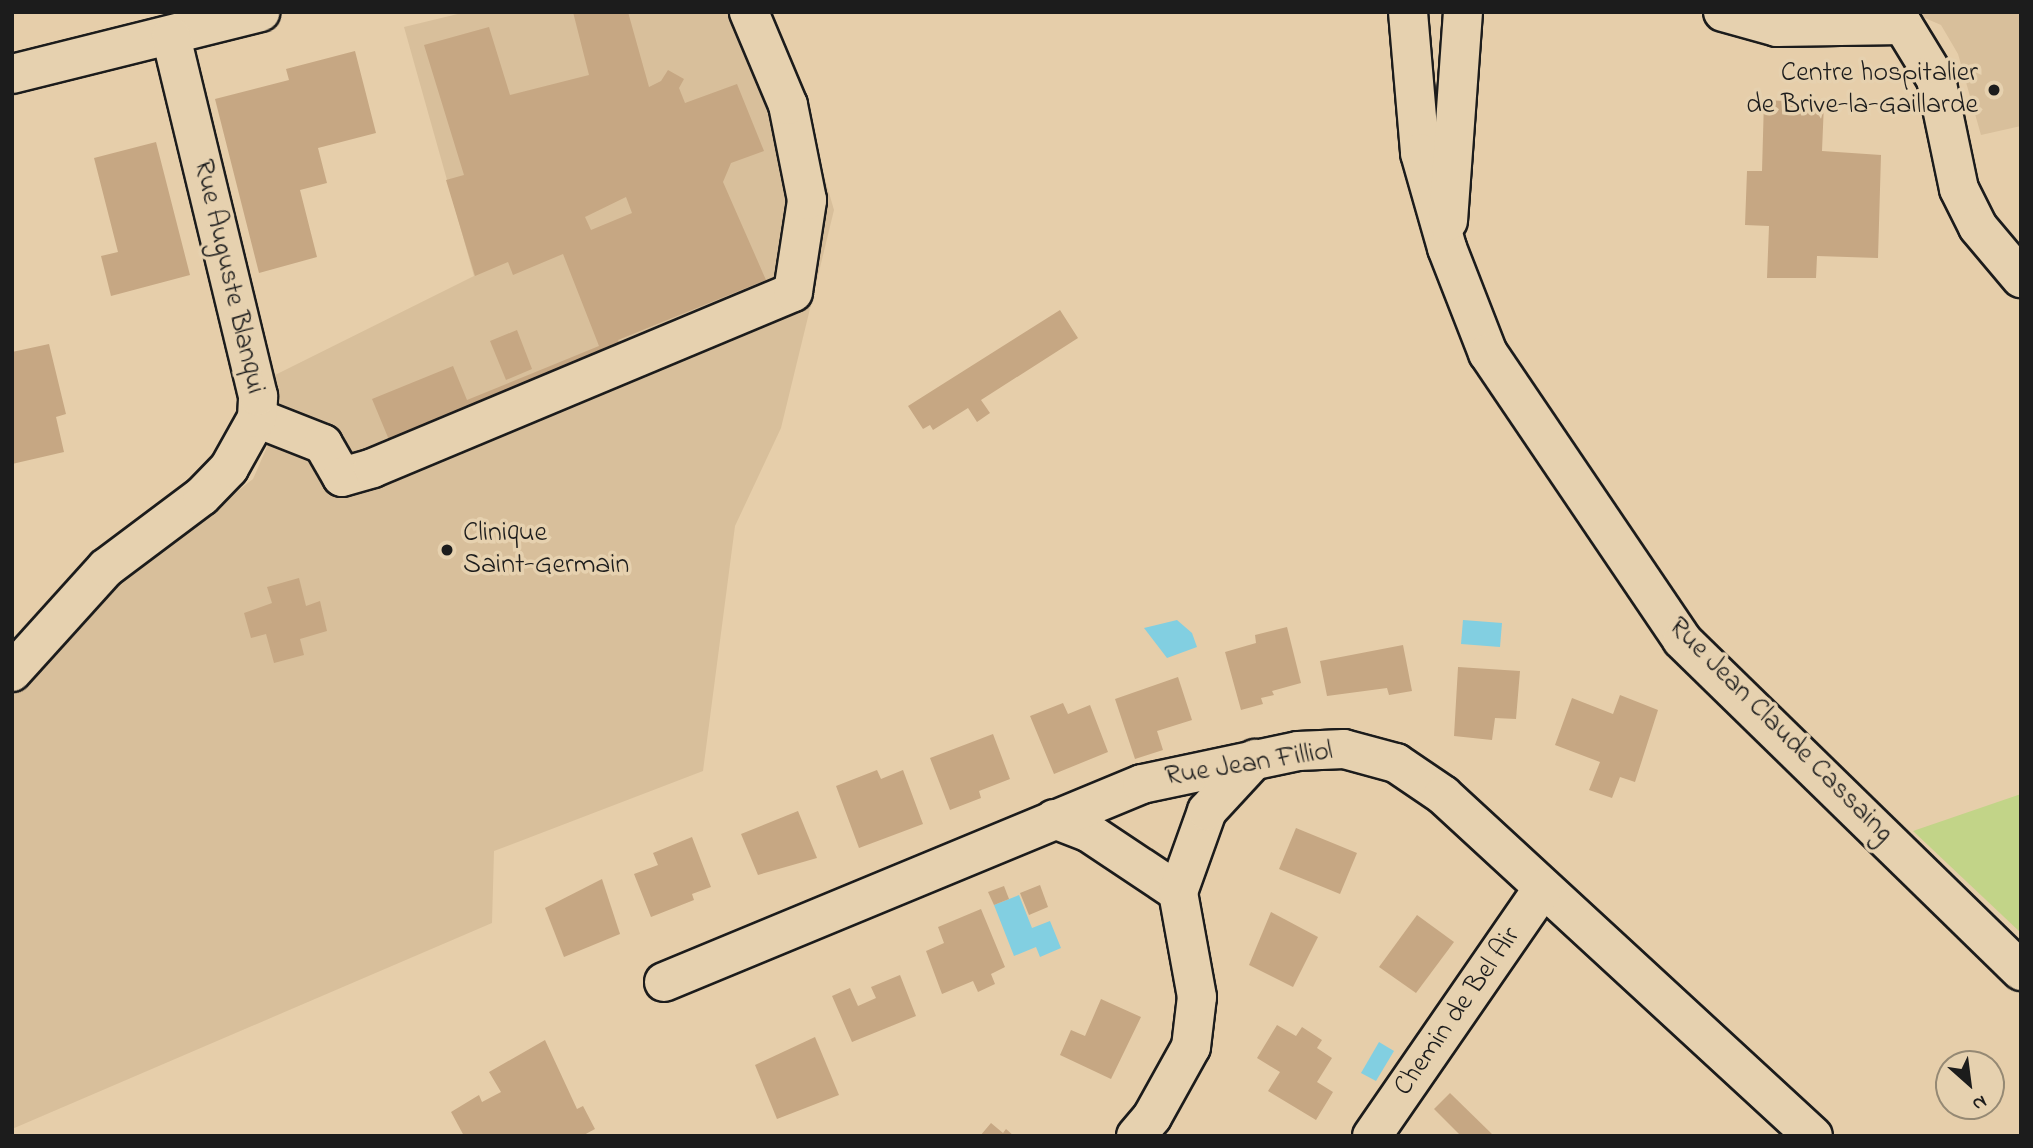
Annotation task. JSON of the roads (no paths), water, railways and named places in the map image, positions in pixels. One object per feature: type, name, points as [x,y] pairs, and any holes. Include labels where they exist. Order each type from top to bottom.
[{"type":"street","points":[[12,74],[260,12]]},
{"type":"street","points":[[257,418],[323,444],[342,477],[373,468],[793,292],[807,200],[788,104],[749,12]]},
{"type":"street","name":"Rue Jean Claude Cassaing","points":[[1453,12],[1411,29],[1420,153],[1447,248],[1488,353],[1682,640],[2021,971]]},
{"type":"street","name":"Rue Jean Claude Cassaing","points":[[1447,248],[1463,12]]},
{"type":"street","points":[[1723,12],[1777,27],[1910,19],[1936,79],[1959,189],[1978,227],[2021,278]]},
{"type":"street","name":"Rue Auguste Blanqui","points":[[12,671],[106,568],[202,496],[229,468],[257,418],[258,396],[171,36]]},
{"type":"street","name":"Rue Jean Filliol","points":[[664,982],[1142,783],[1255,759],[1344,748],[1396,764],[1443,795],[1813,1136]]},
{"type":"street","points":[[1136,1136],[1152,1116],[1191,1047],[1197,997],[1178,892],[1207,811],[1255,759]]},
{"type":"street","points":[[1054,819],[1088,832],[1178,892]]},
{"type":"street","name":"Chemin de Bel Air","points":[[1372,1136],[1543,888]]},
{"type":"water","points":[[1177,620],[1192,633],[1197,647],[1167,658],[1144,628]]},
{"type":"water","points":[[1463,620],[1502,623],[1500,647],[1461,644]]},
{"type":"water","points":[[1019,895],[1032,928],[1050,921],[1061,948],[1040,957],[1036,947],[1014,956],[994,905]]},
{"type":"water","points":[[1379,1042],[1394,1051],[1376,1081],[1361,1073]]},
{"type":"place","name":"Centre hospitalier de Brive-la-Gaillarde","points":[[1994,90]]},
{"type":"place","name":"Clinique Saint-Germain","points":[[447,550]]}]
